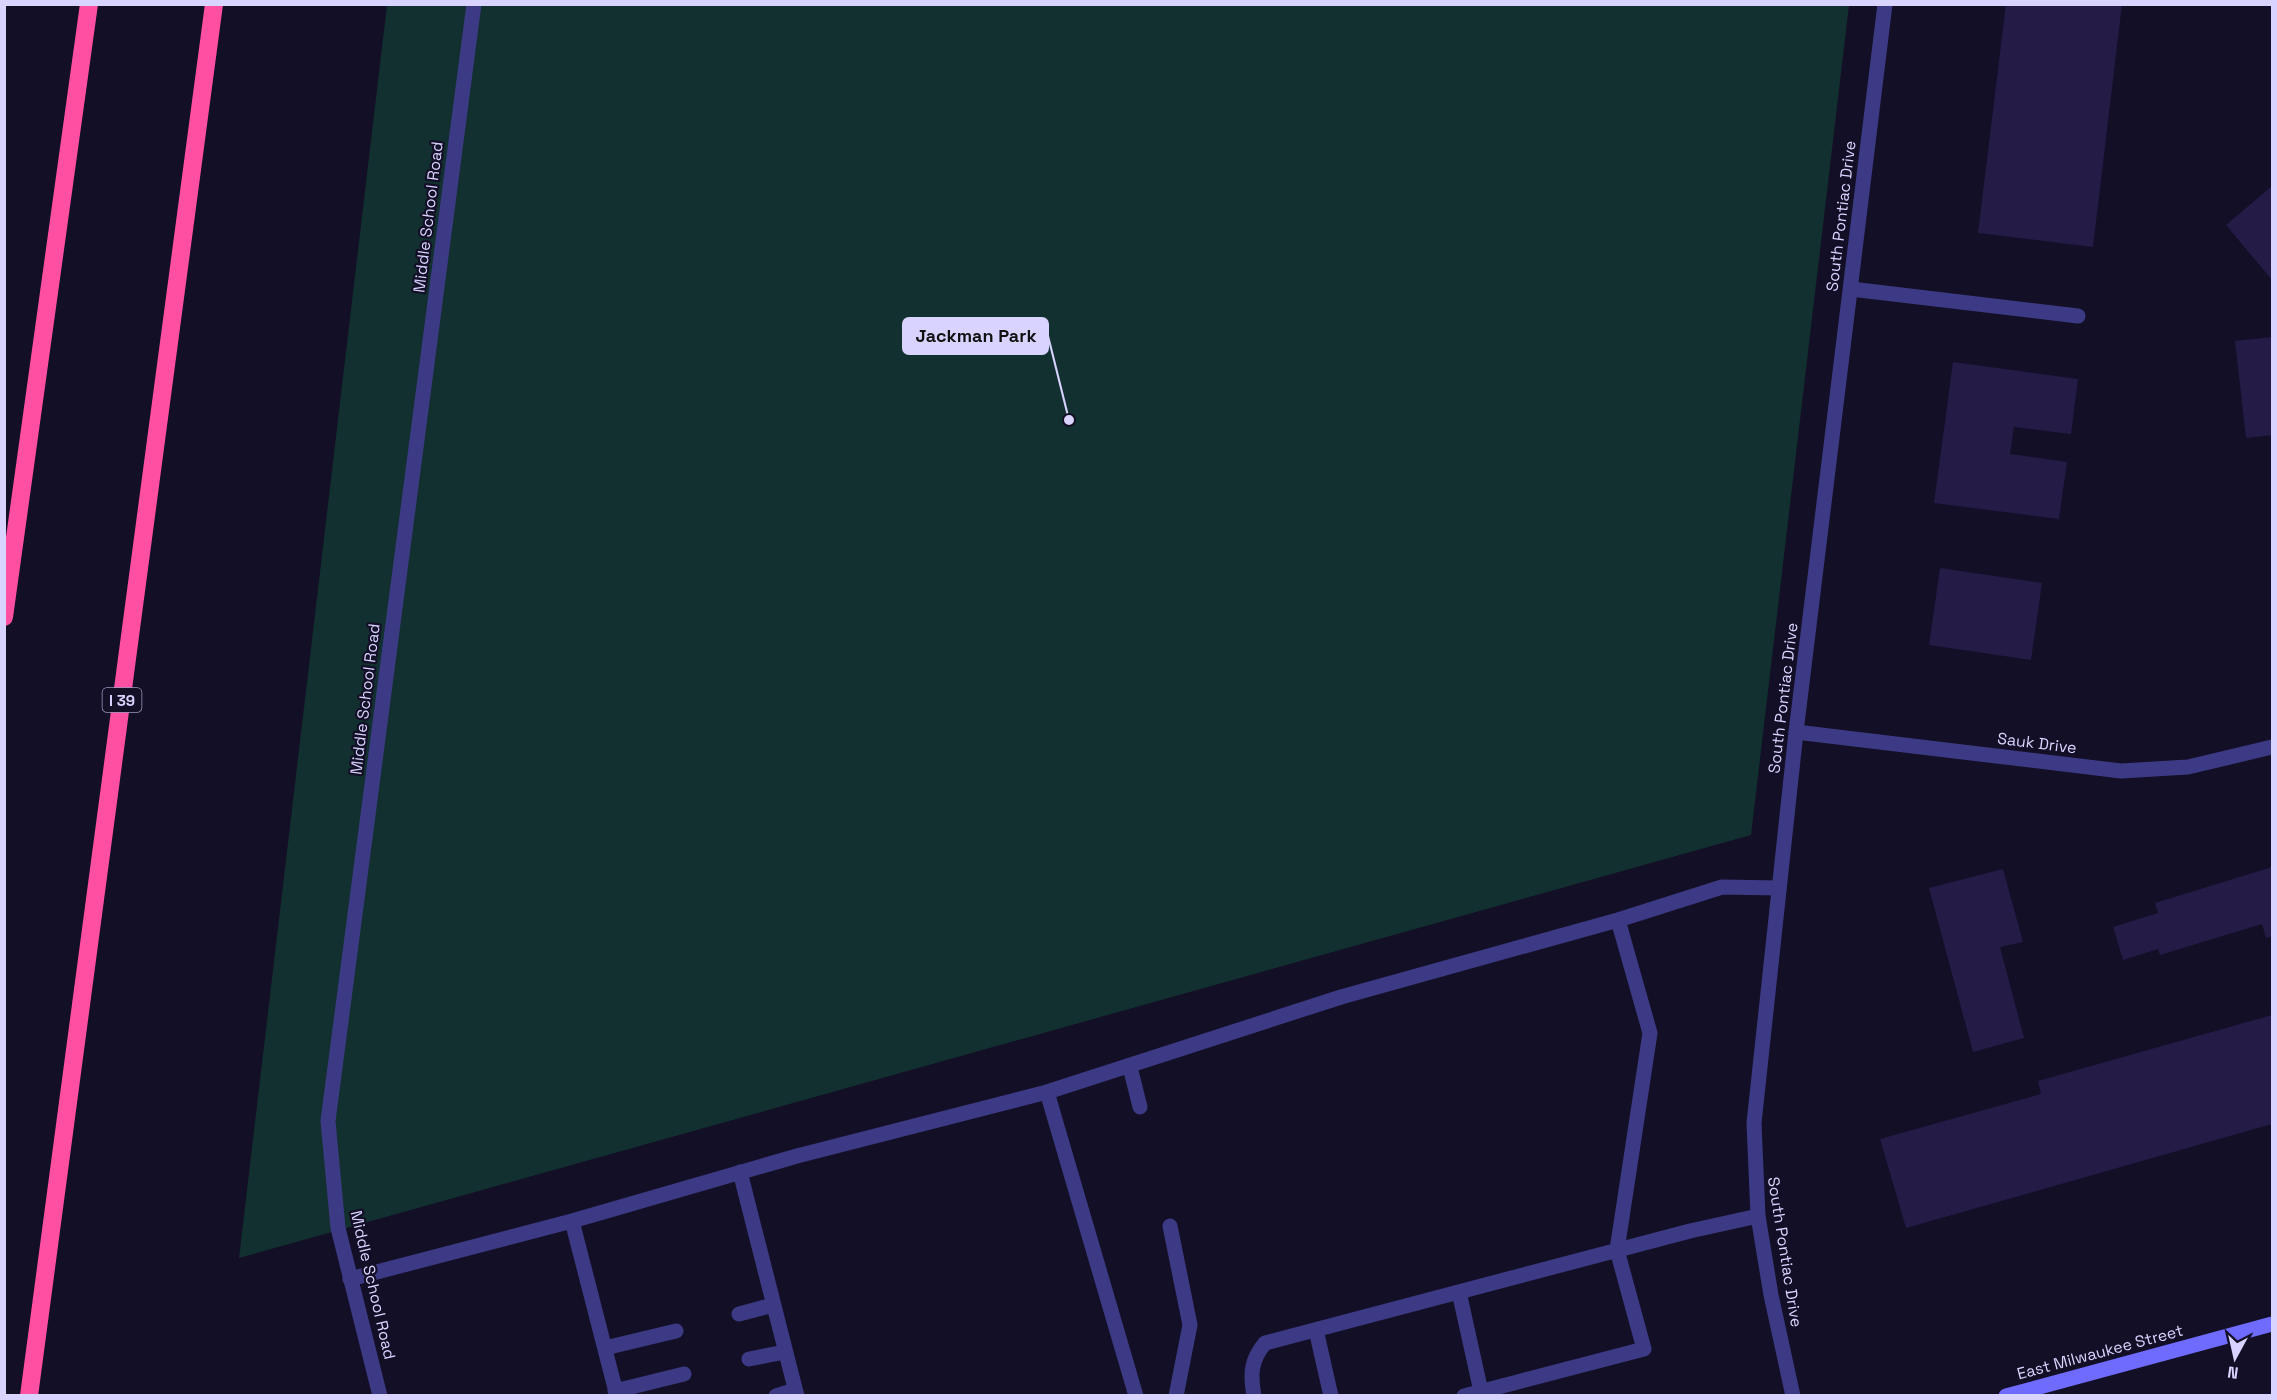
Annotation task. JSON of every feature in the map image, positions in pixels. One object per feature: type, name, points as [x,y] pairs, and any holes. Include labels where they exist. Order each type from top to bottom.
[{"type":"highway","points":[[4,617],[89,4]]},
{"type":"highway","name":"I 39","points":[[29,1395],[214,4]]},
{"type":"main road","name":"East Milwaukee Street","points":[[2006,1395],[2272,1324]]},
{"type":"street","name":"Middle School Road","points":[[380,1395],[338,1228],[328,1121],[474,4]]},
{"type":"street","name":"South Pontiac Drive","points":[[1793,1395],[1771,1295],[1758,1216],[1754,1123],[1796,732],[1885,4]]},
{"type":"street","points":[[1851,289],[2078,316]]},
{"type":"street","name":"Sauk Drive","points":[[1796,732],[2121,771],[2188,767],[2272,747]]},
{"type":"street","points":[[350,1279],[572,1221],[740,1172],[1047,1092],[1341,997],[1618,920],[1722,887],[1779,888]]},
{"type":"street","points":[[1464,1395],[1482,1393],[1644,1348],[1617,1250],[1650,1032],[1618,920]]},
{"type":"street","points":[[1130,1067],[1140,1107]]},
{"type":"street","points":[[1047,1092],[1136,1395]]},
{"type":"street","points":[[740,1172],[796,1393],[776,1395]]},
{"type":"street","points":[[1254,1395],[1251,1376],[1254,1357],[1265,1343],[1617,1250],[1758,1216]]},
{"type":"street","points":[[572,1221],[616,1393],[684,1374]]},
{"type":"street","points":[[1170,1226],[1191,1325],[1176,1395]]},
{"type":"street","points":[[1459,1292],[1482,1393]]},
{"type":"street","points":[[739,1314],[773,1305]]},
{"type":"street","points":[[605,1348],[676,1330]]},
{"type":"street","points":[[1316,1330],[1331,1395]]},
{"type":"street","points":[[749,1359],[785,1352]]},
{"type":"green space","points":[[387,5],[1849,5],[1751,835],[239,1258]]},
{"type":"building","points":[[2006,4],[2122,4],[2093,247],[1978,233]]},
{"type":"building","points":[[2272,186],[2272,280],[2226,225]]},
{"type":"building","points":[[2272,337],[2272,435],[2246,438],[2235,341]]},
{"type":"building","points":[[1953,362],[2078,379],[2071,434],[2014,427],[2010,454],[2067,462],[2059,519],[1934,503]]},
{"type":"building","points":[[1940,568],[2042,583],[2031,660],[1929,645]]},
{"type":"building","points":[[2272,867],[2272,936],[2266,938],[2262,924],[2160,955],[2158,949],[2123,960],[2113,927],[2158,913],[2155,903]]},
{"type":"building","points":[[2003,869],[2023,942],[2000,947],[2024,1038],[1973,1052],[1929,888]]},
{"type":"building","points":[[2272,1015],[2272,1124],[1906,1228],[1880,1139],[2041,1094],[2038,1081]]},
{"type":"place","name":"Jackman Park","points":[[1069,420]]}]
